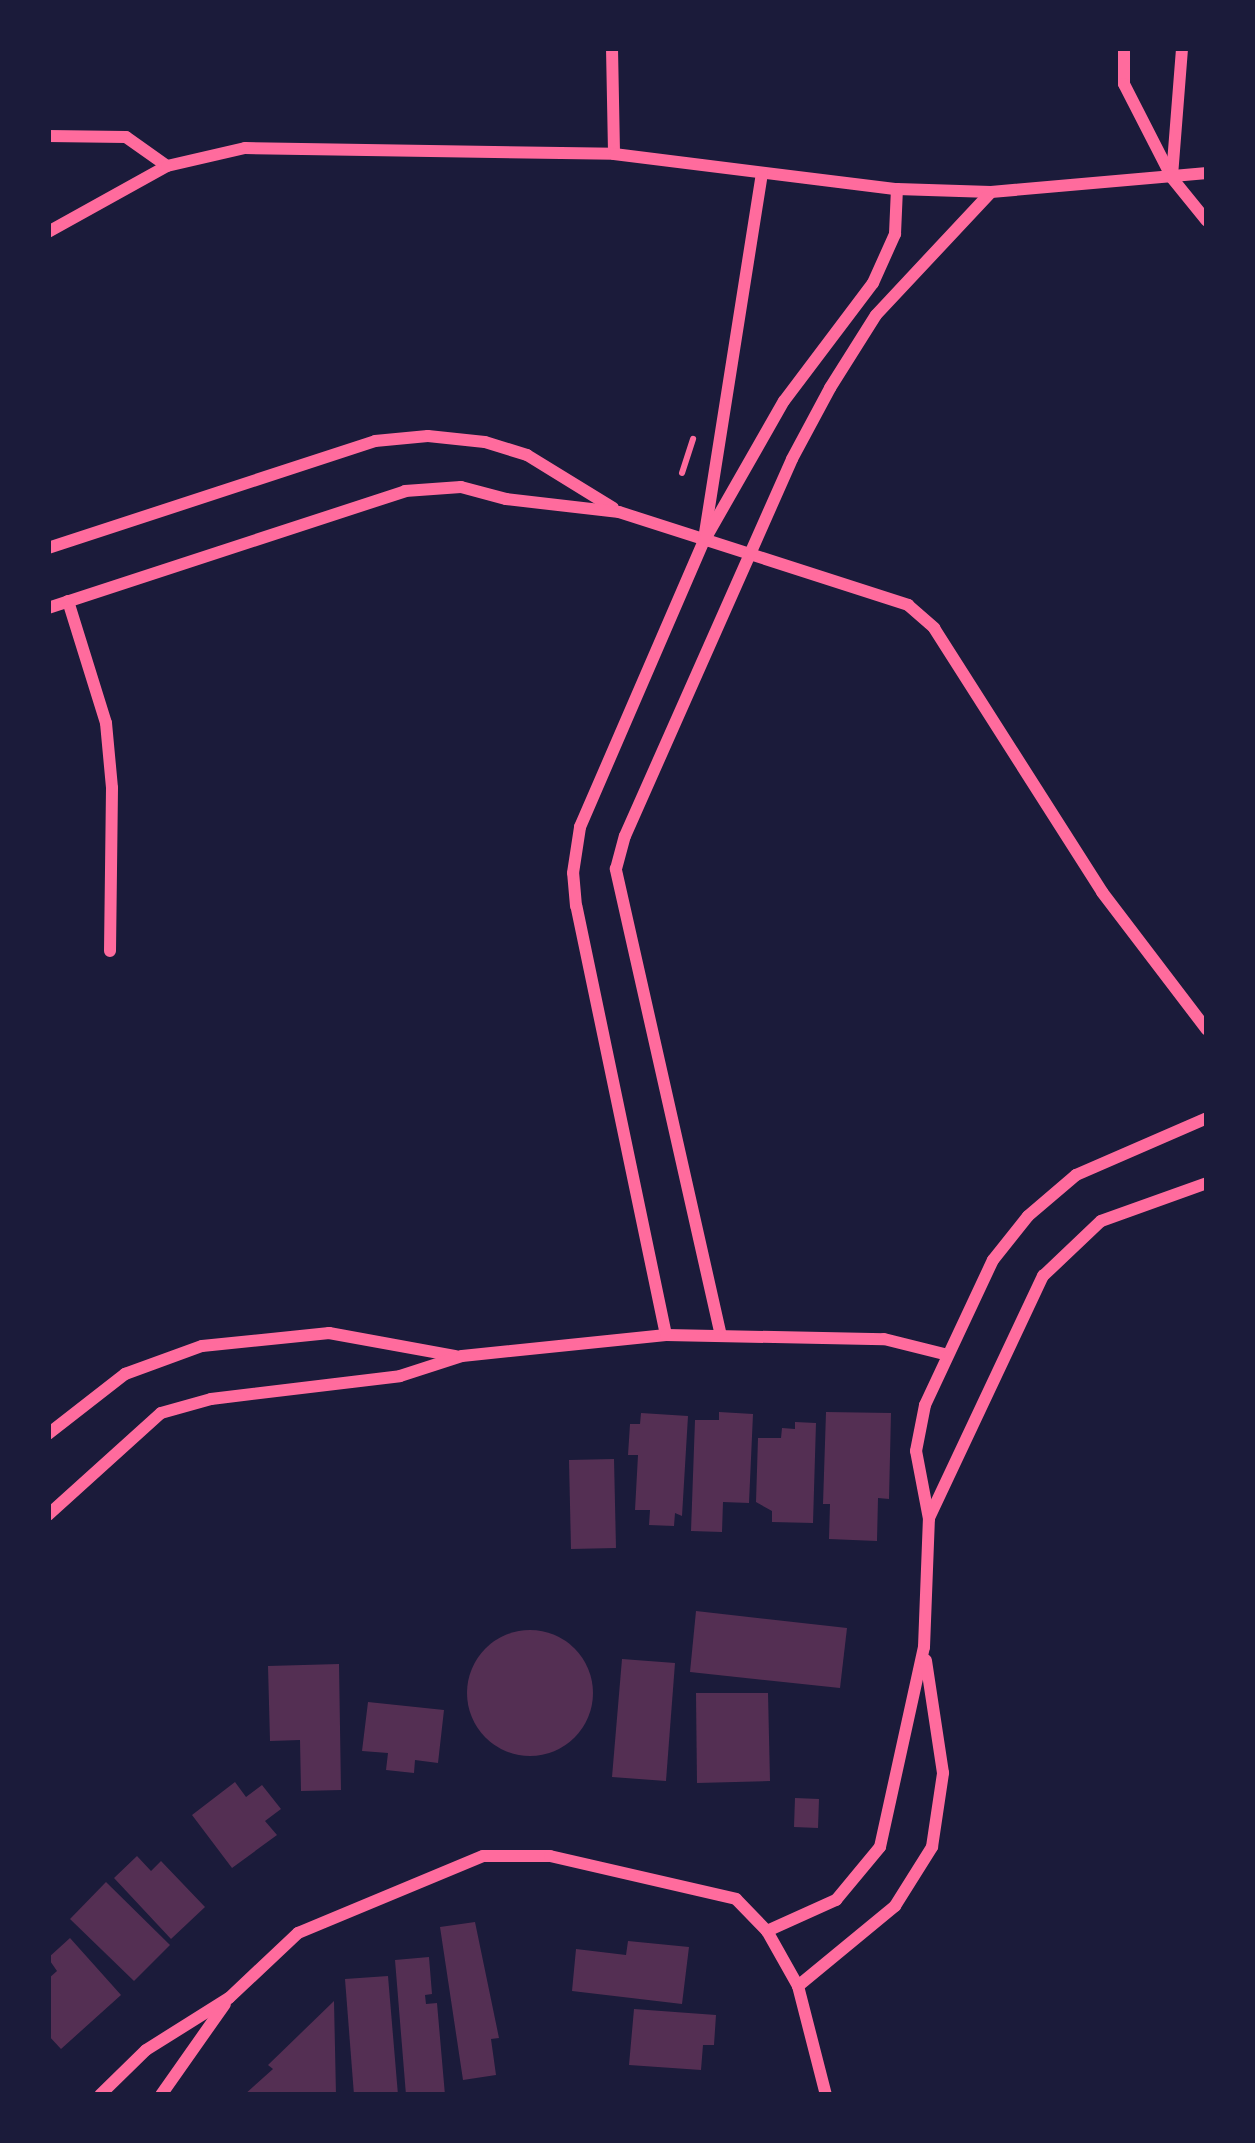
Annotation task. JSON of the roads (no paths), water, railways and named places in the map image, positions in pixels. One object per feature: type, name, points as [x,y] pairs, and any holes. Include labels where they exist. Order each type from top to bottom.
[{"type":"street","points":[[612,48],[614,154]]},
{"type":"street","points":[[1124,48],[1124,85],[1172,178],[1207,221]]},
{"type":"street","points":[[1172,178],[1182,48]]},
{"type":"street","points":[[48,136],[126,136],[167,166]]},
{"type":"street","points":[[48,232],[167,166],[245,148],[614,154],[897,189],[991,192],[1207,173]]},
{"type":"street","points":[[704,541],[762,173]]},
{"type":"street","points":[[667,1335],[573,873],[580,827],[704,541],[784,401],[873,283],[895,235],[897,189]]},
{"type":"street","points":[[721,1336],[616,869],[625,836],[792,459],[876,315],[991,192]]},
{"type":"street","points":[[48,548],[375,441],[428,436],[485,442],[527,455],[619,512]]},
{"type":"street","points":[[48,608],[405,491],[461,487],[506,499],[619,512],[908,605],[934,628],[1102,892],[1207,1030]]},
{"type":"street","points":[[68,601],[106,723],[112,788],[110,951]]},
{"type":"street","points":[[767,1931],[836,1900],[880,1847],[924,1647],[929,1520],[916,1451],[925,1405],[944,1354],[993,1261],[1028,1216],[1076,1175],[1207,1118]]},
{"type":"street","points":[[929,1520],[1043,1276],[1101,1221],[1207,1183]]},
{"type":"street","points":[[48,1434],[124,1374],[202,1346],[329,1334],[462,1357]]},
{"type":"street","points":[[48,1514],[161,1413],[211,1399],[400,1376],[462,1357],[667,1335],[884,1339],[944,1354]]},
{"type":"street","points":[[798,1986],[895,1906],[932,1847],[943,1773],[924,1647]]},
{"type":"street","points":[[100,2095],[146,2050],[229,1998],[298,1933],[484,1856],[550,1856],[736,1899],[767,1931],[798,1986],[826,2095]]},
{"type":"street","points":[[160,2095],[229,1998]]}]
